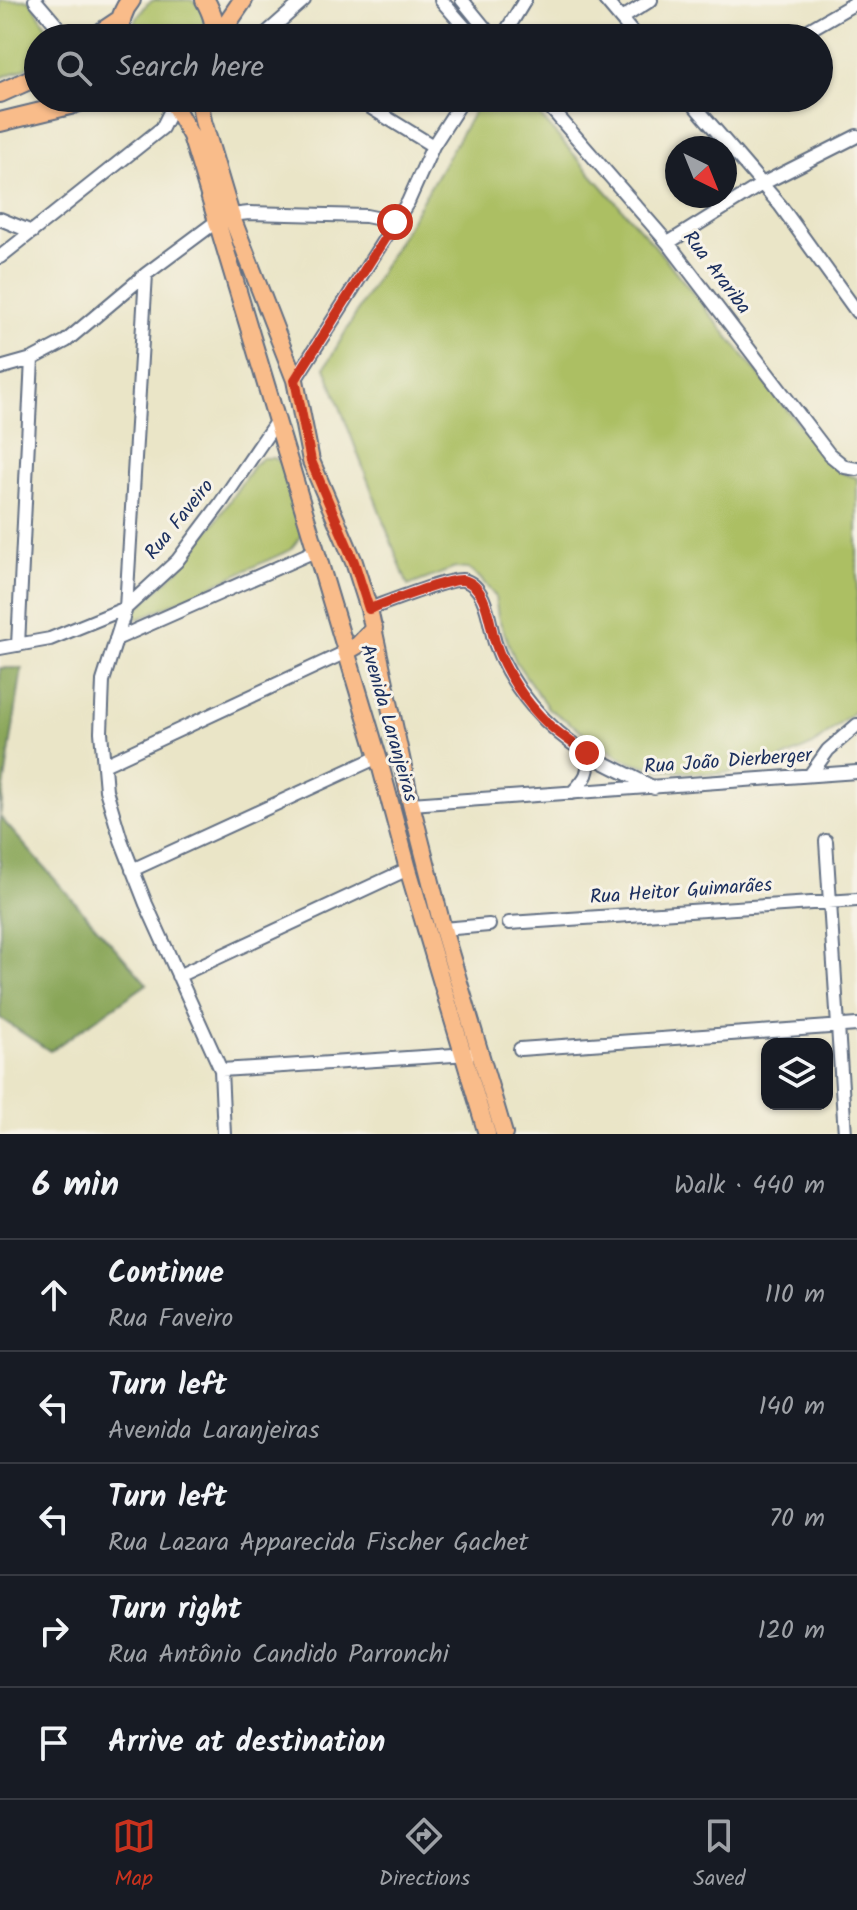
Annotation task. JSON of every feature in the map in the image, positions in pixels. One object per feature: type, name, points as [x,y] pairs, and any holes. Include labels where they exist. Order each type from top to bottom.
[{"type":"highway","points":[[205,0],[215,24]]},
{"type":"highway","points":[[226,24],[243,0]]},
{"type":"highway","points":[[0,93],[24,82]]},
{"type":"highway","points":[[0,122],[41,112]]},
{"type":"main road","name":"Avenida Laranjeiras","points":[[178,112],[295,380],[311,461],[354,562],[369,609],[411,804],[472,1054],[487,1134]]},
{"type":"main road","name":"Avenida Laranjeiras","points":[[201,112],[224,218],[278,419],[408,869],[472,1054],[504,1134]]},
{"type":"main road","points":[[315,551],[325,544],[334,543],[354,562]]},
{"type":"main road","points":[[346,652],[358,645],[374,628]]},
{"type":"street","points":[[35,0],[55,24]]},
{"type":"street","points":[[277,24],[304,0]]},
{"type":"street","points":[[441,0],[462,24]]},
{"type":"street","points":[[462,0],[482,24]]},
{"type":"street","points":[[510,24],[525,0]]},
{"type":"street","points":[[605,0],[625,24]]},
{"type":"street","points":[[621,19],[651,0]]},
{"type":"street","points":[[819,24],[857,2]]},
{"type":"street","points":[[0,257],[162,128],[168,112]]},
{"type":"street","points":[[378,112],[433,146]]},
{"type":"street","points":[[295,380],[408,202],[433,146],[455,112]]},
{"type":"street","name":"Rua Arariba","points":[[554,112],[668,243],[829,454],[845,467],[857,469]]},
{"type":"street","points":[[701,112],[780,205],[857,312]]},
{"type":"street","points":[[162,128],[187,128]]},
{"type":"street","points":[[668,243],[762,184],[857,136]]},
{"type":"street","points":[[0,368],[32,359],[66,341],[146,274],[224,218],[249,213],[366,216],[395,222]]},
{"type":"street","points":[[0,219],[32,232]]},
{"type":"street","points":[[146,274],[126,608],[103,681],[101,732],[106,790],[132,870],[221,1070],[224,1134]]},
{"type":"street","points":[[18,645],[32,359]]},
{"type":"street","name":"Rua Faveiro","points":[[0,648],[50,639],[126,608],[177,561],[278,419]]},
{"type":"street","points":[[116,639],[315,551]]},
{"type":"street","points":[[369,609],[447,582],[463,580],[477,589],[484,603],[506,669],[548,724],[587,753],[654,788]]},
{"type":"street","points":[[104,765],[346,652]]},
{"type":"street","points":[[810,775],[828,750],[857,725]]},
{"type":"street","points":[[572,793],[586,778],[589,765],[587,753]]},
{"type":"street","points":[[132,870],[378,757]]},
{"type":"street","name":"Rua João Dierberger","points":[[411,804],[857,772]]},
{"type":"street","points":[[826,841],[845,1134]]},
{"type":"street","points":[[178,976],[408,869]]},
{"type":"street","name":"Rua Heitor Guimarães","points":[[509,923],[857,900]]},
{"type":"street","points":[[443,929],[489,925]]},
{"type":"street","points":[[520,1049],[857,1025]]},
{"type":"street","points":[[221,1070],[472,1054]]},
{"type":"green space","points":[[0,0],[30,0],[45,24],[24,24],[24,69],[0,78]]},
{"type":"green space","points":[[154,0],[191,0],[204,8],[205,24],[135,24],[147,4]]},
{"type":"green space","points":[[474,112],[536,112],[655,246],[830,463],[840,472],[857,478],[857,708],[813,745],[763,767],[716,774],[659,770],[623,759],[548,708],[516,662],[498,617],[495,596],[480,578],[468,569],[455,568],[408,586],[325,367]]},
{"type":"green space","points":[[262,458],[273,458],[284,464],[301,524],[301,536],[290,550],[139,619],[134,616],[136,610],[182,566]]},
{"type":"green space","points":[[0,668],[22,668],[0,815]]},
{"type":"green space","points":[[0,817],[147,984],[50,1051],[0,1018]]},
{"type":"route","points":[[395,222],[295,380],[311,461],[354,562],[369,609],[447,582],[463,580],[477,589],[506,669],[548,724],[587,753]]}]
